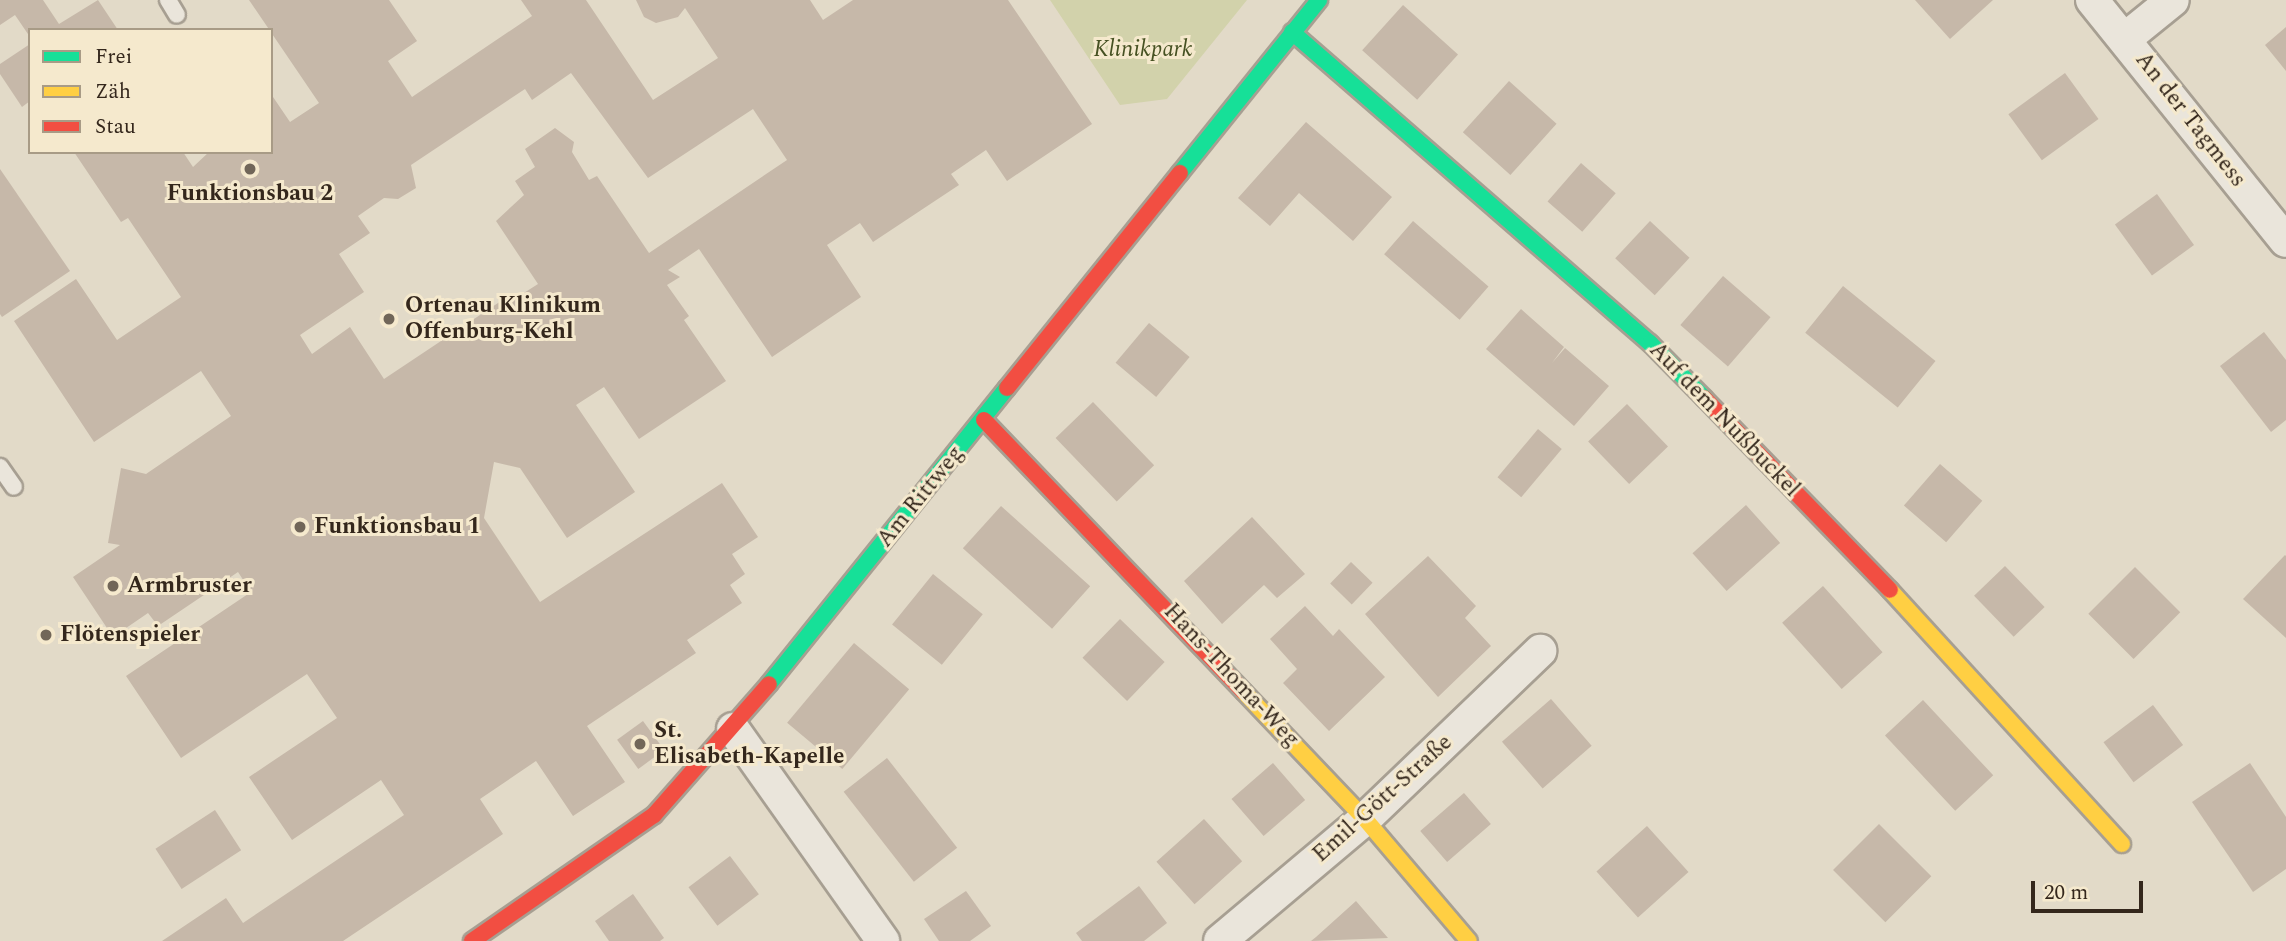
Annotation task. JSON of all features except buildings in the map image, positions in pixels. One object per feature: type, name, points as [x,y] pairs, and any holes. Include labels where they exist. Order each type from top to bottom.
[{"type":"street","name":"Am Rittweg","points":[[471,941],[654,815],[733,729],[985,419],[1319,0]]},
{"type":"street","name":"An der Tagmess","points":[[2092,0],[2126,38],[2286,242]]},
{"type":"street","points":[[2126,38],[2173,0]]},
{"type":"street","name":"Auf dem Nußbuckel","points":[[1292,32],[1650,343],[1981,684],[2122,844]]},
{"type":"street","name":"Hans-Thoma-Weg","points":[[985,419],[1365,819],[1469,941]]},
{"type":"street","name":"Emil-Gött-Straße","points":[[1220,941],[1365,819],[1540,651]]},
{"type":"street","points":[[733,729],[883,941]]},
{"type":"lane","points":[[168,0],[177,15]]},
{"type":"lane","points":[[0,467],[14,487]]},
{"type":"green space","name":"Klinikpark","points":[[1050,0],[1247,0],[1167,99],[1120,105]]},
{"type":"traffic: fast","points":[[1180,173],[1319,0]]},
{"type":"traffic: fast","points":[[1292,32],[1650,343],[1704,398]]},
{"type":"traffic: fast","points":[[769,684],[1007,388]]},
{"type":"traffic: slow","points":[[1890,590],[2122,844]]},
{"type":"traffic: slow","points":[[1244,692],[1365,819],[1469,941]]},
{"type":"traffic: jam","points":[[1007,388],[1180,173]]},
{"type":"traffic: jam","points":[[1704,398],[1890,590]]},
{"type":"traffic: jam","points":[[984,420],[1244,692]]},
{"type":"traffic: jam","points":[[472,941],[654,815],[769,684]]},
{"type":"place","name":"Funktionsbau 2","points":[[250,169]]},
{"type":"place","name":"Ortenau Klinikum Offenburg-Kehl","points":[[389,319]]},
{"type":"place","name":"Funktionsbau 1","points":[[300,527]]},
{"type":"place","name":"Armbruster","points":[[113,586]]},
{"type":"place","name":"Flötenspieler","points":[[46,635]]},
{"type":"place","name":"St. Elisabeth-Kapelle","points":[[640,744]]}]
